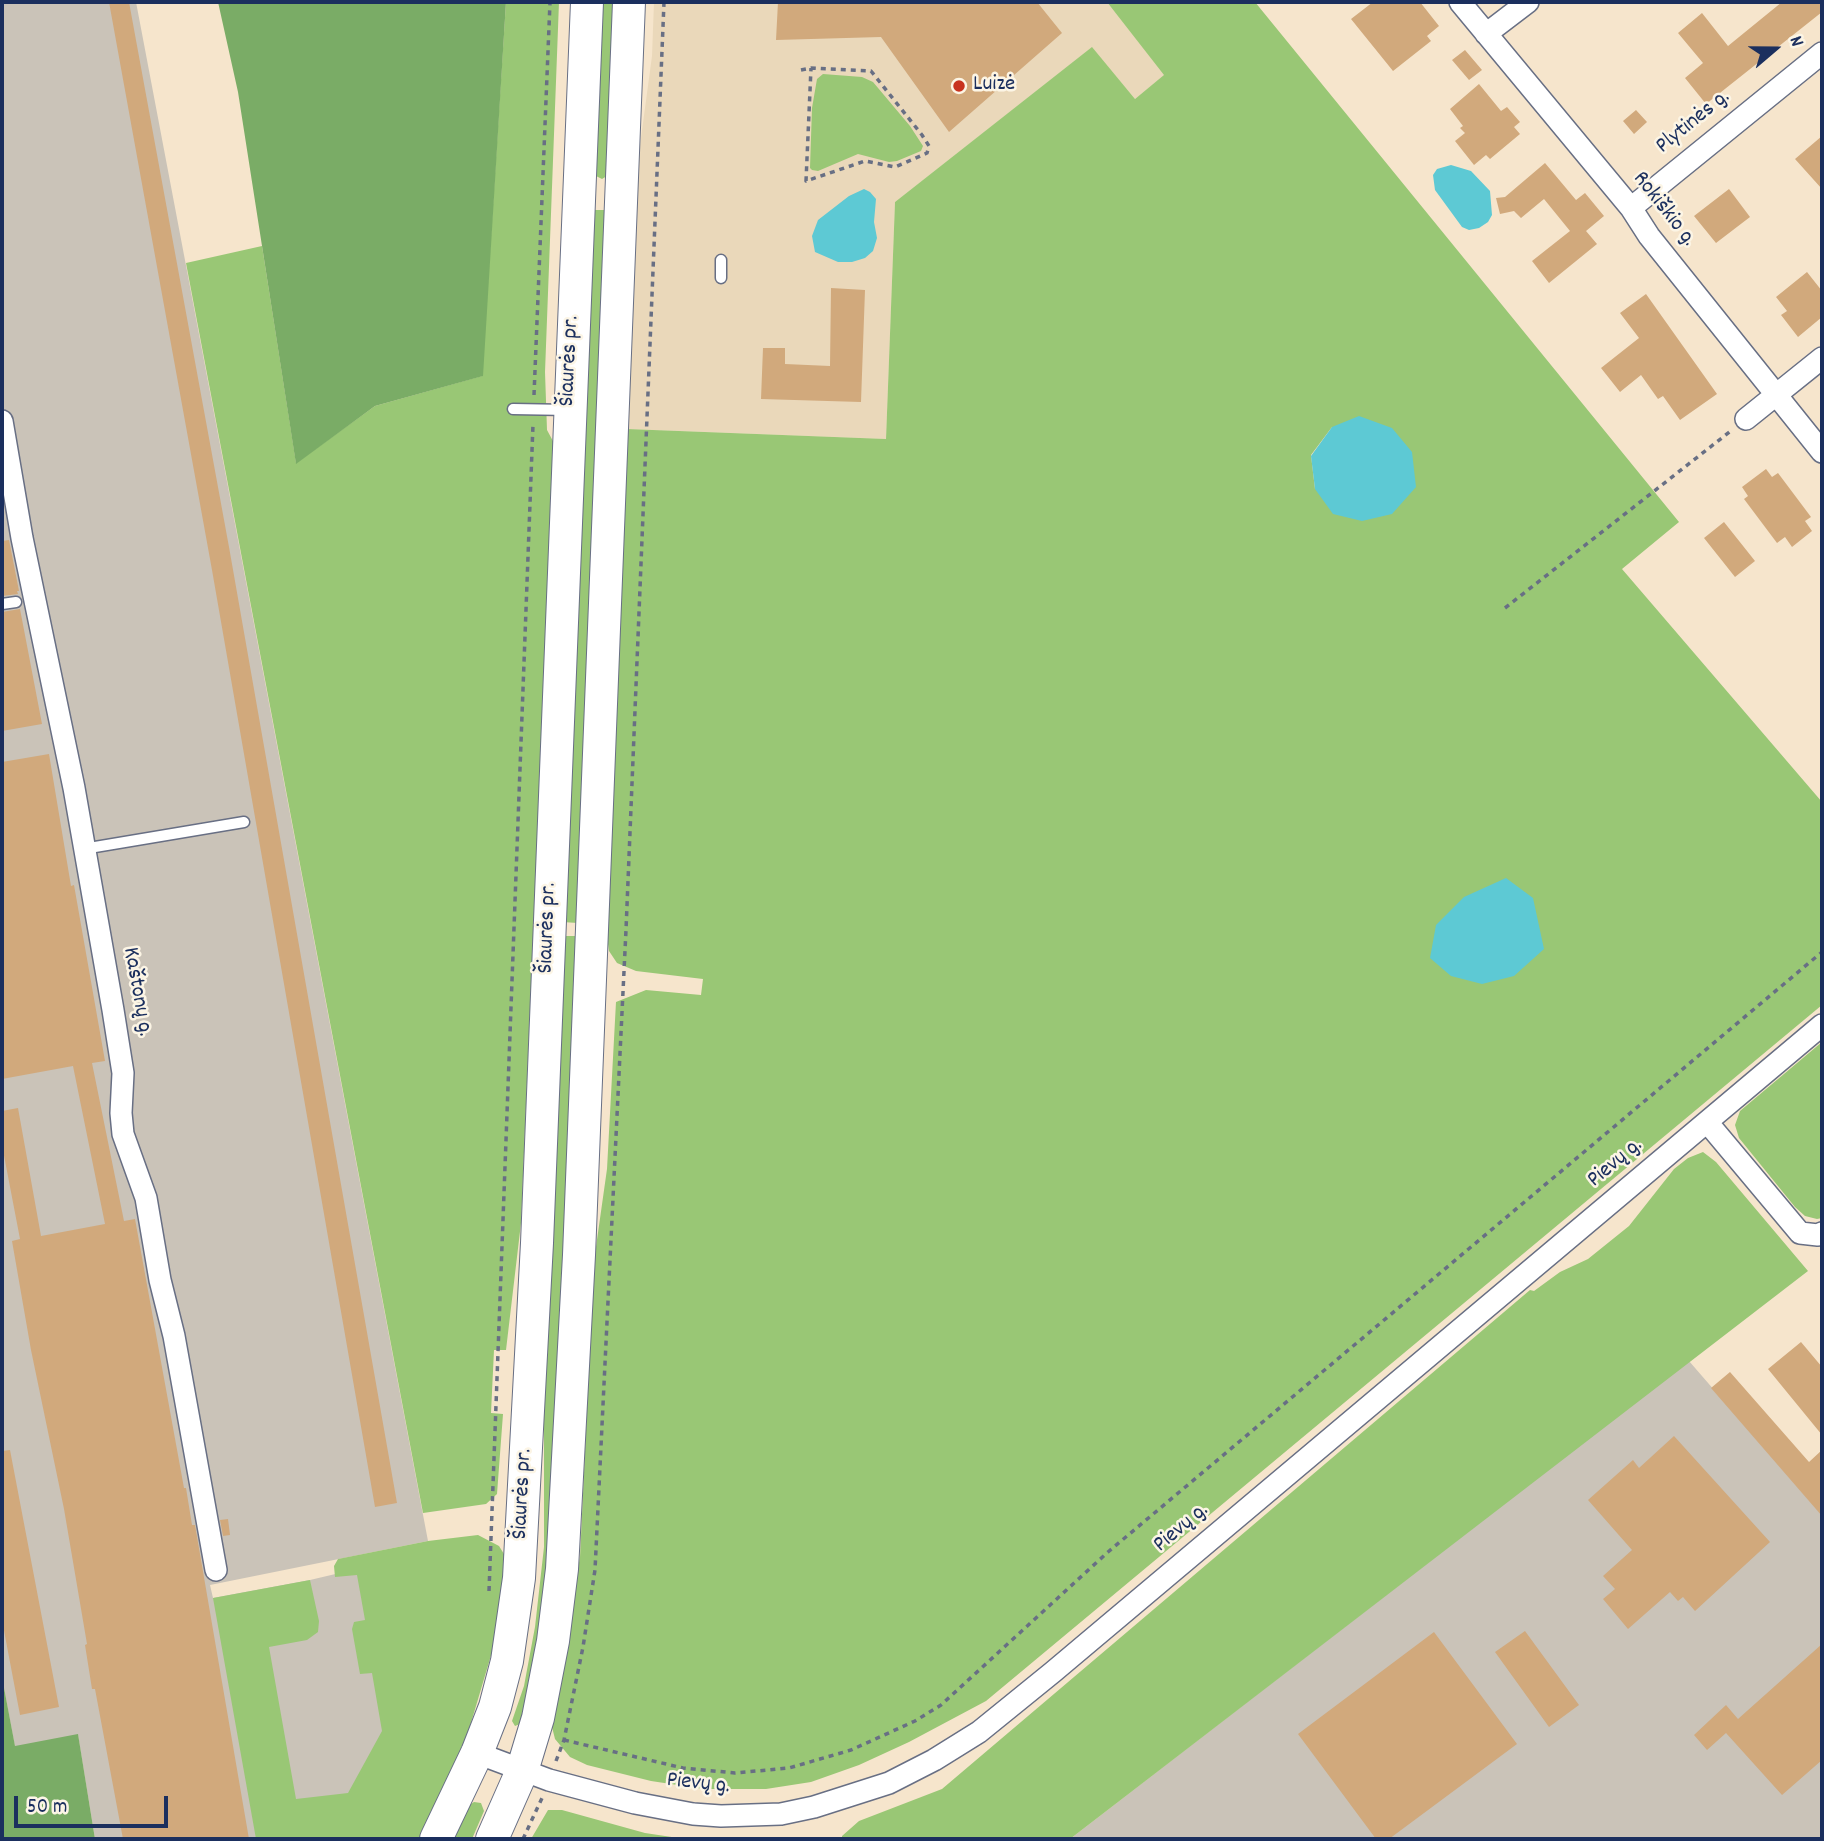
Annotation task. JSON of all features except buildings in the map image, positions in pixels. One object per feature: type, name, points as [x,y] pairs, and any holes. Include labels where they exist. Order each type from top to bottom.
[{"type":"main road","name":"Šiaurės pr.","points":[[436,1839],[477,1753],[495,1707],[507,1661],[519,1578],[536,1269],[587,2]]},
{"type":"main road","name":"Šiaurės pr.","points":[[492,1839],[536,1776],[538,1718],[553,1641],[562,1569],[580,1227],[629,2]]},
{"type":"main road","points":[[580,175],[588,186],[600,192],[613,187],[622,177]]},
{"type":"street","name":"Rokiškio g.","points":[[1460,2],[1631,208],[1649,236],[1822,452]]},
{"type":"street","points":[[1486,34],[1528,2]]},
{"type":"street","name":"Plytinės g.","points":[[1631,208],[1822,53]]},
{"type":"street","points":[[1746,419],[1822,358]]},
{"type":"street","name":"Kaštonų g.","points":[[2,421],[25,551],[74,788],[123,1073],[123,1134],[146,1198],[216,1570]]},
{"type":"street","name":"Pievų g.","points":[[477,1753],[536,1776],[635,1804],[693,1814],[751,1816],[781,1814],[842,1799],[889,1783],[934,1760],[979,1732],[1034,1688],[1822,1025]]},
{"type":"street","points":[[1707,1122],[1800,1233],[1822,1233]]},
{"type":"lane","points":[[721,278],[722,260]]},
{"type":"lane","points":[[513,409],[569,410]]},
{"type":"lane","points":[[2,604],[16,602]]},
{"type":"lane","points":[[83,849],[244,822]]},
{"type":"path","points":[[489,1597],[550,2]]},
{"type":"path","points":[[523,1839],[536,1776],[564,1740],[595,1570],[626,930],[664,2]]},
{"type":"path","points":[[802,70],[811,68],[871,71],[922,135],[929,146],[927,153],[895,167],[865,161],[806,181],[811,68]]},
{"type":"path","points":[[1505,608],[1746,419]]},
{"type":"path","points":[[564,1740],[682,1768],[735,1773],[789,1768],[851,1750],[915,1721],[941,1705],[1108,1552],[1822,951]]},
{"type":"shaded area","points":[[2,2],[136,2],[428,1541],[210,1585],[213,1598],[365,1567],[393,1731],[334,1839],[95,1839],[78,1735],[15,1747],[2,1677]]},
{"type":"shaded area","points":[[654,2],[1107,2],[1165,75],[1135,99],[1092,48],[895,202],[886,439],[627,429],[638,160],[652,56]]},
{"type":"shaded area","points":[[1689,1361],[1819,1511],[1822,1509],[1822,1839],[1070,1839]]},
{"type":"green space","points":[[218,2],[506,2],[483,376],[375,406],[296,464],[238,92]]},
{"type":"green space","points":[[506,2],[559,2],[545,372],[547,430],[554,443],[521,1223],[506,1350],[494,1350],[491,1413],[503,1414],[497,1494],[486,1504],[423,1513],[186,263],[262,246],[296,463],[375,406],[482,376]]},
{"type":"green space","points":[[599,2],[615,2],[607,176],[602,179],[594,175]]},
{"type":"green space","points":[[1107,2],[1255,2],[1679,522],[1622,569],[1822,802],[1822,1005],[986,1701],[909,1742],[859,1765],[811,1782],[766,1789],[704,1789],[651,1781],[587,1765],[570,1757],[555,1739],[551,1723],[580,1557],[594,1261],[607,1169],[616,1002],[646,990],[701,995],[703,979],[636,971],[617,963],[609,951],[607,937],[627,429],[886,439],[895,202],[1092,47],[1135,99],[1164,75]],"holes":[[[1332,427],[1315,489],[1311,455]]]},
{"type":"green space","points":[[823,74],[862,77],[873,82],[910,126],[923,146],[921,151],[889,162],[858,154],[818,171],[812,170],[812,108],[817,79]]},
{"type":"green space","points":[[588,210],[607,210],[578,923],[562,922]]},
{"type":"green space","points":[[561,936],[577,936],[552,1533],[533,1669],[520,1724],[515,1726],[512,1721],[524,1686],[535,1627],[544,1547],[544,1385]]},
{"type":"green space","points":[[1822,1042],[1822,1218],[1817,1219],[1805,1216],[1795,1207],[1739,1138],[1735,1125],[1740,1111]]},
{"type":"green space","points":[[1703,1152],[1716,1162],[1808,1271],[1070,1839],[842,1839],[859,1821],[942,1789],[1530,1290],[1534,1291],[1560,1272],[1588,1259],[1629,1226],[1674,1169],[1688,1158]]},
{"type":"green space","points":[[478,1535],[499,1546],[504,1554],[505,1572],[492,1652],[465,1743],[421,1839],[256,1839],[213,1598],[310,1580],[319,1621],[318,1632],[307,1640],[269,1647],[296,1799],[348,1793],[382,1731],[372,1673],[360,1674],[352,1629],[354,1622],[365,1620],[357,1575],[335,1577],[334,1566],[338,1559],[428,1541]]},
{"type":"green space","points":[[2,1677],[15,1746],[78,1734],[95,1839],[2,1839]]},
{"type":"green space","points":[[474,1802],[481,1803],[484,1811],[472,1839],[452,1839],[468,1806]]},
{"type":"green space","points":[[548,1810],[562,1810],[645,1833],[685,1839],[531,1839]]},
{"type":"water","points":[[1451,165],[1471,171],[1490,191],[1492,215],[1488,222],[1479,228],[1469,230],[1462,227],[1435,190],[1433,175],[1437,169]]},
{"type":"water","points":[[864,189],[876,199],[874,222],[877,238],[873,251],[865,258],[852,262],[838,262],[815,252],[812,236],[818,220],[849,196]]},
{"type":"water","points":[[1359,416],[1392,428],[1412,452],[1416,487],[1392,514],[1362,521],[1333,514],[1315,489],[1311,456],[1332,427]]},
{"type":"water","points":[[1506,878],[1533,898],[1544,949],[1514,976],[1482,984],[1451,976],[1430,958],[1436,925],[1464,897]]},
{"type":"place","name":"Luizė","points":[[959,86]]}]
